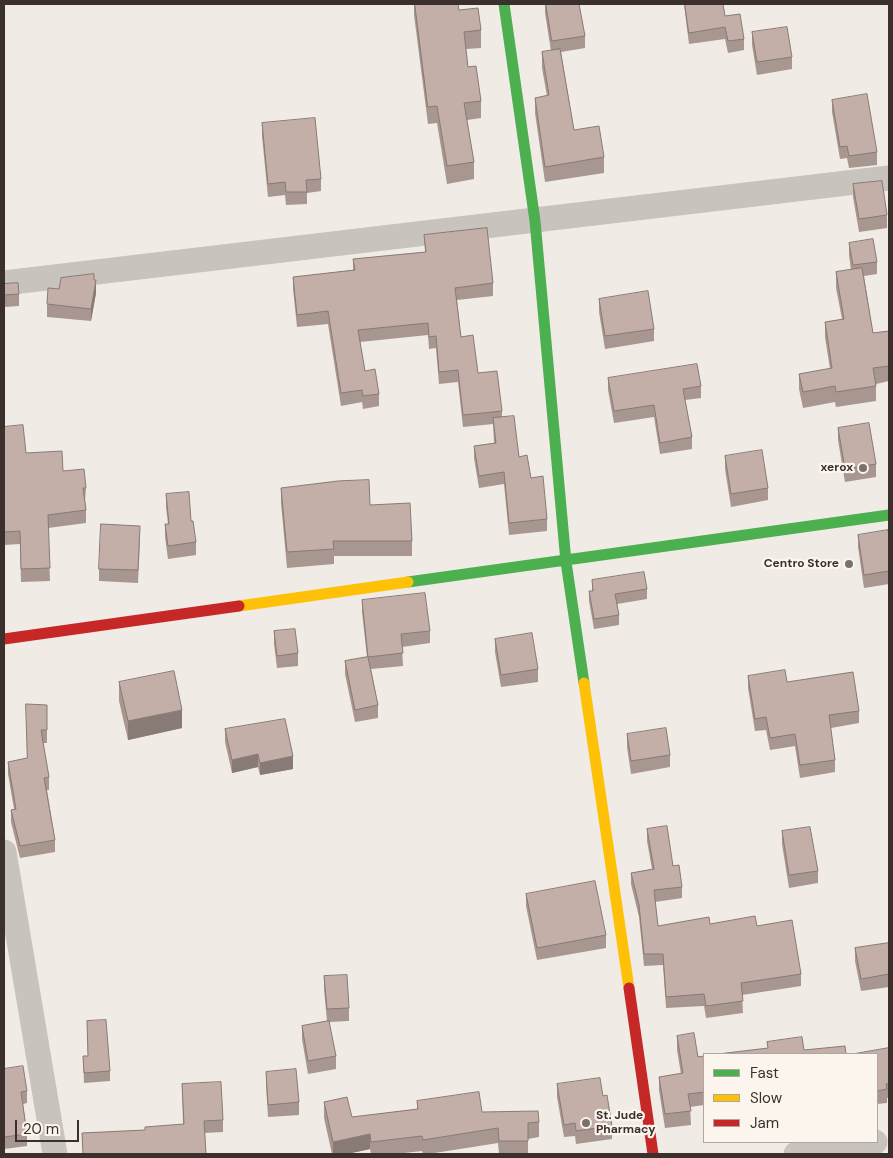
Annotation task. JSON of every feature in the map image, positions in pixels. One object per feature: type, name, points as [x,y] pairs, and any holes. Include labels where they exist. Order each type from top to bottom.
[{"type":"street","points":[[504,4],[535,220],[566,562],[652,1154]]},
{"type":"street","points":[[4,283],[889,178]]},
{"type":"street","points":[[4,638],[889,516]]},
{"type":"street","points":[[4,852],[55,1154]]},
{"type":"street","points":[[796,1154],[869,1143]]},
{"type":"building","points":[[415,4],[458,4],[459,10],[478,8],[481,30],[464,32],[468,67],[476,66],[481,101],[464,103],[474,162],[447,166],[437,106],[428,107]]},
{"type":"building","points":[[546,4],[579,4],[585,36],[552,41]]},
{"type":"building","points":[[685,4],[723,4],[725,16],[740,14],[744,39],[728,41],[725,27],[689,33]]},
{"type":"building","points":[[787,27],[792,57],[757,62],[752,32]]},
{"type":"building","points":[[560,49],[574,130],[599,126],[604,157],[545,167],[535,98],[549,95],[542,52]]},
{"type":"building","points":[[867,94],[877,152],[849,156],[847,146],[840,147],[832,100]]},
{"type":"building","points":[[315,118],[321,179],[306,180],[307,192],[286,192],[285,182],[268,184],[262,123]]},
{"type":"building","points":[[882,181],[887,215],[859,219],[853,184]]},
{"type":"building","points":[[487,228],[493,283],[455,288],[461,337],[473,335],[478,373],[497,371],[502,411],[463,415],[458,370],[439,372],[436,336],[429,337],[428,323],[358,330],[365,371],[375,369],[379,394],[363,396],[362,390],[341,393],[328,311],[297,315],[293,277],[355,270],[353,259],[426,252],[424,235]]},
{"type":"building","points":[[873,239],[877,262],[853,265],[849,243]]},
{"type":"building","points":[[862,268],[873,333],[889,331],[889,366],[873,368],[876,386],[836,392],[835,386],[803,392],[799,374],[832,368],[825,322],[844,319],[836,272]]},
{"type":"building","points":[[94,274],[94,280],[96,280],[91,309],[47,304],[48,288],[59,289],[61,278]]},
{"type":"building","points":[[18,283],[19,294],[4,295],[4,284]]},
{"type":"building","points":[[648,291],[654,329],[605,336],[599,299]]},
{"type":"building","points":[[697,364],[701,386],[683,389],[692,437],[660,443],[654,405],[614,411],[608,378]]},
{"type":"building","points":[[514,416],[519,457],[527,455],[531,478],[543,476],[547,519],[509,523],[504,472],[479,476],[474,446],[496,443],[493,418]]},
{"type":"building","points":[[869,423],[876,464],[845,469],[838,428]]},
{"type":"building","points":[[23,425],[26,453],[62,451],[63,471],[84,469],[86,488],[83,488],[86,510],[48,515],[50,568],[21,569],[20,531],[4,532],[4,427]]},
{"type":"building","points":[[762,450],[768,488],[731,494],[725,456]]},
{"type":"building","points":[[369,480],[370,505],[410,503],[412,541],[333,541],[334,549],[287,552],[281,488],[338,481]]},
{"type":"building","points":[[189,492],[191,521],[193,521],[196,542],[168,546],[165,524],[169,524],[166,494]]},
{"type":"building","points":[[101,524],[140,526],[138,570],[99,569]]},
{"type":"building","points":[[888,530],[889,571],[864,575],[858,535]]},
{"type":"building","points":[[644,572],[647,589],[615,594],[619,615],[594,619],[589,591],[593,591],[592,580]]},
{"type":"building","points":[[425,593],[430,631],[401,634],[403,653],[368,657],[362,600]]},
{"type":"building","points":[[295,629],[298,653],[277,656],[274,631]]},
{"type":"building","points":[[532,633],[538,669],[501,675],[495,639]]},
{"type":"building","points":[[368,657],[378,705],[355,710],[345,661]]},
{"type":"building","points":[[785,670],[787,682],[853,672],[859,711],[829,715],[835,760],[800,765],[795,734],[770,738],[766,717],[755,719],[748,676]]},
{"type":"building","points":[[174,671],[182,710],[128,721],[119,682]]},
{"type":"building","points":[[26,704],[47,705],[47,730],[41,730],[49,777],[44,778],[55,840],[20,846],[11,810],[16,809],[8,762],[27,758]]},
{"type":"building","points":[[285,719],[293,756],[260,763],[258,754],[232,760],[225,729]]},
{"type":"building","points":[[666,728],[670,755],[631,761],[627,734]]},
{"type":"building","points":[[667,826],[673,866],[679,865],[682,887],[654,890],[658,926],[709,917],[710,924],[755,916],[757,926],[792,920],[801,974],[741,983],[743,1001],[706,1006],[704,994],[666,997],[663,954],[644,954],[639,905],[631,873],[654,869],[647,829]]},
{"type":"building","points":[[810,827],[818,871],[789,875],[782,831]]},
{"type":"building","points":[[595,881],[606,935],[537,948],[526,894]]},
{"type":"building","points":[[889,943],[889,974],[861,979],[855,948]]},
{"type":"building","points":[[347,975],[349,1008],[327,1009],[324,976]]},
{"type":"building","points":[[106,1020],[110,1071],[84,1073],[83,1056],[88,1056],[87,1021]]},
{"type":"building","points":[[329,1021],[336,1056],[308,1061],[302,1026]]},
{"type":"building","points":[[694,1033],[698,1057],[703,1056],[703,1092],[688,1094],[691,1111],[665,1114],[659,1077],[683,1073],[677,1036]]},
{"type":"building","points":[[802,1037],[804,1050],[845,1046],[846,1053],[726,1053],[768,1048],[767,1042]]},
{"type":"building","points":[[889,1048],[889,1084],[886,1084],[887,1089],[878,1091],[878,1053],[859,1053]]},
{"type":"building","points":[[23,1066],[27,1091],[21,1092],[27,1134],[4,1137],[4,1069]]},
{"type":"building","points":[[296,1069],[299,1102],[268,1105],[266,1072]]},
{"type":"building","points":[[600,1078],[603,1096],[607,1095],[612,1126],[576,1131],[575,1123],[564,1125],[557,1084]]},
{"type":"building","points":[[221,1082],[223,1120],[204,1121],[206,1154],[83,1154],[82,1133],[145,1130],[145,1127],[184,1124],[182,1084]]},
{"type":"building","points":[[479,1092],[482,1112],[538,1111],[539,1122],[528,1123],[528,1141],[499,1141],[498,1128],[423,1140],[422,1136],[371,1142],[370,1134],[333,1142],[324,1102],[347,1097],[352,1117],[418,1109],[417,1101]]},
{"type":"traffic: fast","points":[[504,4],[535,221],[566,562],[584,683]]},
{"type":"traffic: fast","points":[[408,582],[889,515]]},
{"type":"traffic: slow","points":[[239,606],[408,582]]},
{"type":"traffic: slow","points":[[584,683],[629,988]]},
{"type":"traffic: jam","points":[[4,639],[239,606]]},
{"type":"traffic: jam","points":[[629,988],[653,1154]]},
{"type":"place","name":"xerox","points":[[863,468]]},
{"type":"place","name":"Centro Store","points":[[849,564]]},
{"type":"place","name":"St. Jude Pharmacy","points":[[586,1123]]}]
